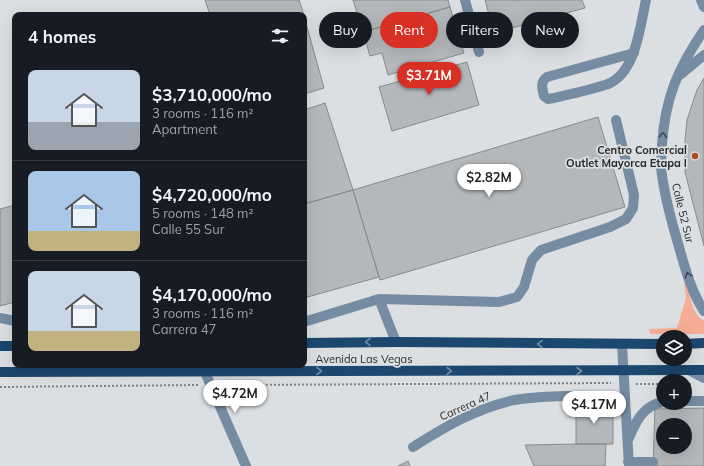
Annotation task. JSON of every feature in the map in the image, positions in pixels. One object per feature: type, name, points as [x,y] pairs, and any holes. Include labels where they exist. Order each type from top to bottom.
[{"type":"main road","name":"Avenida Las Vegas","points":[[307,343],[396,342],[656,344]]},
{"type":"main road","points":[[692,344],[704,343]]},
{"type":"main road","points":[[0,346],[12,346]]},
{"type":"main road","name":"Avenida Las Vegas","points":[[0,372],[204,370],[704,370]]},
{"type":"street","points":[[466,0],[479,52]]},
{"type":"street","points":[[634,54],[547,77],[542,80],[541,85],[544,96],[548,99],[554,98],[609,84],[622,74],[634,54],[646,0]]},
{"type":"street","points":[[701,0],[704,7]]},
{"type":"street","name":"Calle 52 Sur","points":[[704,30],[690,51],[676,78],[663,128],[661,165],[666,198],[688,279],[700,297],[704,310]]},
{"type":"street","points":[[676,78],[704,55]]},
{"type":"street","points":[[307,321],[379,299],[499,302],[517,297],[524,287],[532,260],[541,250],[610,227],[626,219],[633,208],[634,195],[616,120]]},
{"type":"street","points":[[379,299],[396,342]]},
{"type":"street","points":[[0,318],[12,320]]},
{"type":"street","points":[[622,345],[629,464],[652,462]]},
{"type":"street","points":[[204,370],[246,466]]},
{"type":"street","points":[[691,371],[704,378]]},
{"type":"street","name":"Carrera 47","points":[[413,447],[438,431],[463,418],[488,407],[511,401],[537,397],[592,396],[608,397],[625,402]]},
{"type":"street","points":[[692,401],[704,401]]},
{"type":"street","points":[[628,440],[643,413],[656,404]]},
{"type":"path","points":[[0,386],[611,383]]},
{"type":"path","points":[[636,384],[656,384]]},
{"type":"shaded area","points":[[684,284],[688,284],[694,309],[704,321],[704,334],[692,334],[692,330],[656,330],[656,334],[650,334],[649,329],[677,328],[686,298]]},
{"type":"building","points":[[205,0],[299,0],[303,12],[209,12]]},
{"type":"building","points":[[353,0],[448,0],[450,7],[433,12],[380,12],[380,27],[372,29],[372,12],[357,12]]},
{"type":"building","points":[[485,0],[582,0],[585,8],[570,12],[521,12],[521,26],[513,28],[513,12],[488,12]]},
{"type":"building","points":[[450,7],[452,12],[446,12],[446,48],[462,48],[464,53],[388,75],[382,53],[370,56],[368,48],[372,48],[372,29],[380,27],[380,48],[438,48],[438,12],[433,12]]},
{"type":"building","points":[[307,27],[324,88],[307,93]]},
{"type":"building","points":[[467,62],[479,105],[392,131],[379,87]]},
{"type":"building","name":"Centro Comercial Outlet Mayorca Etapa I","points":[[704,78],[704,246],[685,172],[685,141],[687,120],[697,90]]},
{"type":"building","points":[[325,103],[353,190],[307,203],[307,109]]},
{"type":"building","points":[[598,117],[625,207],[380,280],[353,190]]},
{"type":"building","points":[[353,190],[379,277],[307,297],[307,203]]},
{"type":"building","points":[[12,206],[12,303],[0,306],[0,209]]},
{"type":"building","points":[[576,406],[613,406],[613,444],[576,444]]},
{"type":"building","points":[[692,408],[704,408],[704,466],[653,466],[655,409],[692,410]]},
{"type":"building","points":[[606,444],[605,466],[534,466],[525,445]]},
{"type":"building","points":[[408,461],[410,466],[398,466]]},
{"type":"place","name":"Centro Comercial Outlet Mayorca Etapa I","points":[[695,156]]}]
